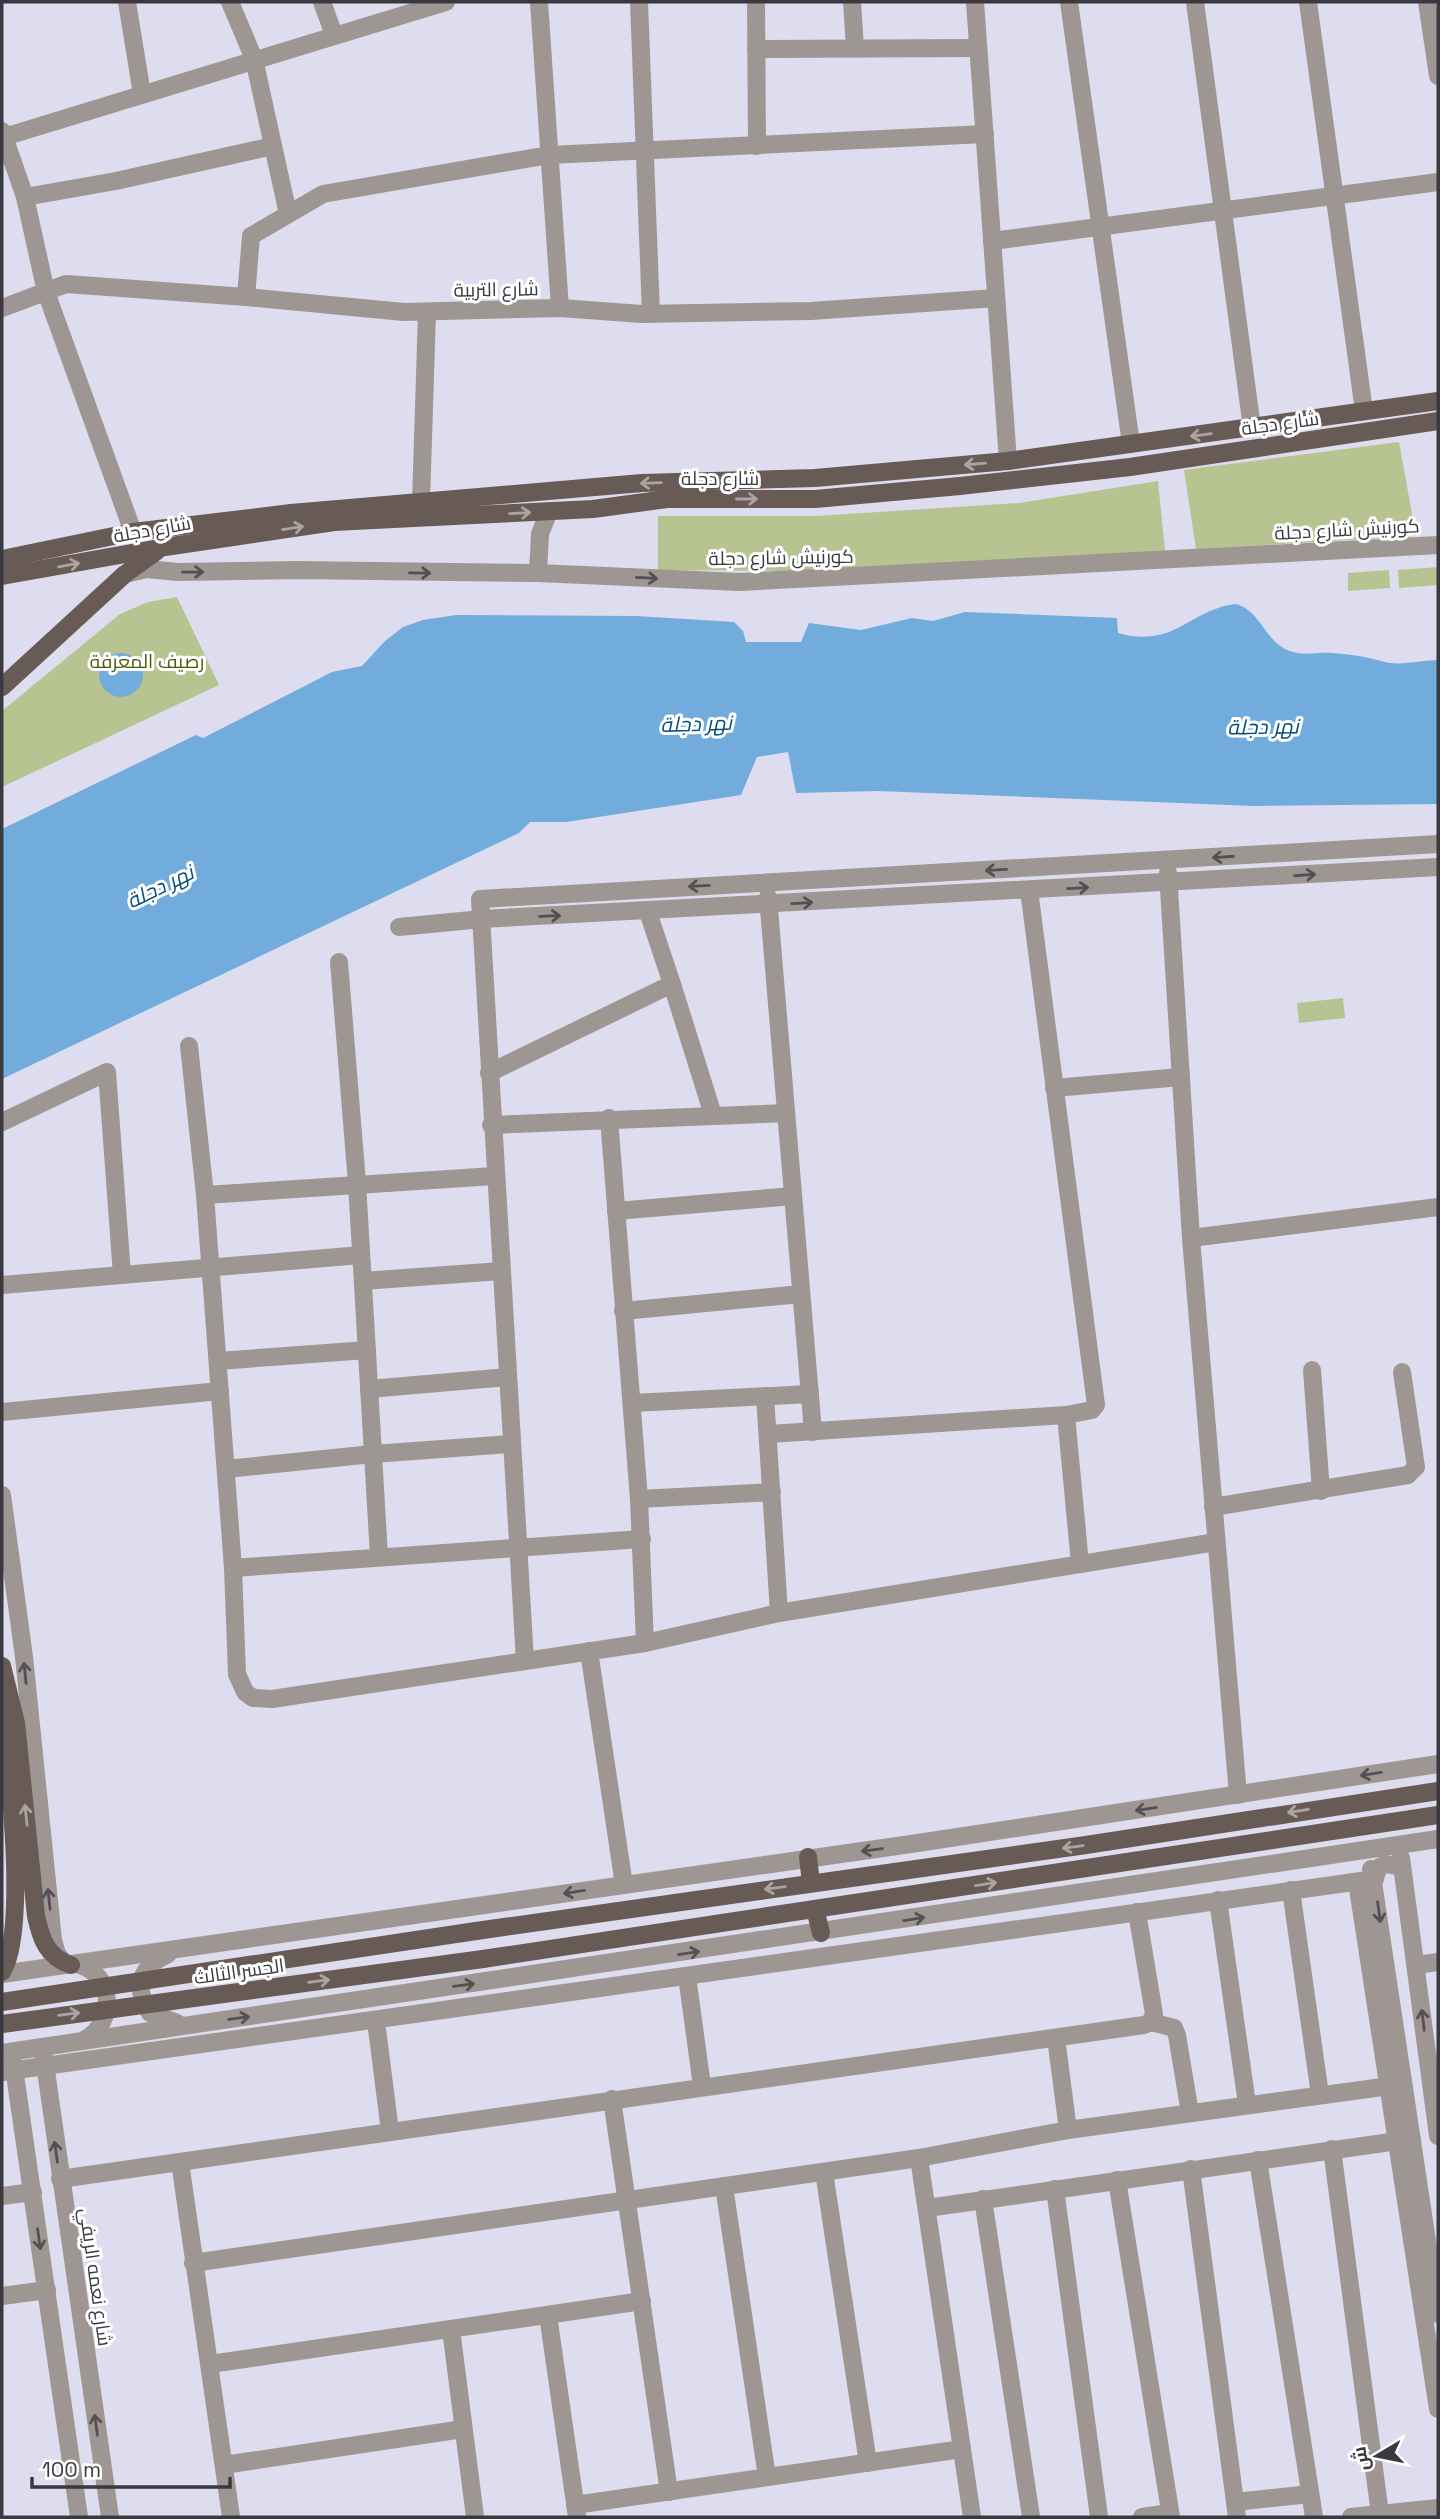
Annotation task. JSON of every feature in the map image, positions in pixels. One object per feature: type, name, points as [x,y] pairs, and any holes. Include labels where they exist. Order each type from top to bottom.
[{"type":"main road","name":"شارع دجلة","points":[[2,559],[133,531],[642,483],[815,478],[1008,461],[1438,401]]},
{"type":"main road","name":"شارع دجلة","points":[[2,576],[165,547],[334,522],[593,509],[667,499],[815,499],[960,486],[1130,467],[1438,421]]},
{"type":"main road","points":[[2,687],[125,574],[165,547]]},
{"type":"main road","points":[[2,1666],[16,1723],[36,1916],[45,1945],[52,1955],[71,1964]]},
{"type":"main road","points":[[2,1713],[8,1768],[14,1899],[10,1951],[2,1973]]},
{"type":"main road","name":"الجسر الثالث","points":[[2,2002],[476,1931],[1074,1847],[1438,1791]]},
{"type":"main road","name":"الجسر الثالث","points":[[2,2024],[483,1959],[1438,1815]]},
{"type":"main road","points":[[808,1857],[811,1883]]},
{"type":"main road","points":[[815,1909],[821,1933]]},
{"type":"street","points":[[127,2],[142,94]]},
{"type":"street","points":[[230,2],[254,59],[288,214]]},
{"type":"street","points":[[322,2],[334,35]]},
{"type":"street","points":[[539,2],[560,309]]},
{"type":"street","points":[[639,2],[651,314]]},
{"type":"street","points":[[756,2],[757,146]]},
{"type":"street","points":[[852,2],[855,48]]},
{"type":"street","points":[[975,2],[1008,461]]},
{"type":"street","points":[[1069,2],[1098,226],[1131,444]]},
{"type":"street","points":[[1195,2],[1252,428]]},
{"type":"street","points":[[1308,2],[1332,196],[1364,411]]},
{"type":"street","points":[[1427,2],[1438,70]]},
{"type":"street","points":[[133,531],[46,292],[25,197],[3,134],[437,3]]},
{"type":"street","points":[[756,49],[978,48]]},
{"type":"street","points":[[246,297],[251,236],[323,194],[549,155],[985,134]]},
{"type":"street","points":[[25,197],[273,146]]},
{"type":"street","points":[[992,241],[1438,182]]},
{"type":"street","name":"شارع التربية","points":[[2,308],[66,284],[246,297],[367,311],[427,312],[560,309],[651,314],[811,310],[996,298]]},
{"type":"street","points":[[421,502],[427,312]]},
{"type":"street","points":[[538,573],[540,534],[549,511]]},
{"type":"street","name":"كورنيش شارع دجلة","points":[[125,574],[147,569],[178,572],[538,573],[740,582],[1438,545]]},
{"type":"street","points":[[525,1661],[494,1176],[480,899],[1438,844]]},
{"type":"street","points":[[1401,846],[1402,869]]},
{"type":"street","points":[[1167,861],[1191,1238],[1238,1795]]},
{"type":"street","points":[[399,927],[482,919],[1169,884],[1438,867]]},
{"type":"street","points":[[767,883],[813,1432]]},
{"type":"street","points":[[769,1434],[1066,1415],[1093,1410],[1096,1405],[1029,890]]},
{"type":"street","points":[[648,912],[713,1115]]},
{"type":"street","points":[[339,962],[357,1184],[379,1556]]},
{"type":"street","points":[[489,1073],[672,984]]},
{"type":"street","points":[[189,1046],[211,1268],[233,1568],[237,1674],[244,1692],[253,1698],[272,1699],[645,1643],[779,1614],[1216,1542]]},
{"type":"street","points":[[2,1122],[107,1072],[122,1275]]},
{"type":"street","points":[[1054,1088],[1181,1077]]},
{"type":"street","points":[[491,1125],[609,1118],[786,1113]]},
{"type":"street","points":[[609,1118],[642,1539],[645,1643]]},
{"type":"street","points":[[205,1195],[494,1176]]},
{"type":"street","points":[[616,1211],[793,1196]]},
{"type":"street","points":[[1191,1238],[1438,1207]]},
{"type":"street","points":[[2,1285],[361,1255]]},
{"type":"street","points":[[363,1281],[501,1271]]},
{"type":"street","points":[[623,1311],[801,1294]]},
{"type":"street","points":[[218,1361],[367,1350]]},
{"type":"street","points":[[1312,1370],[1321,1490]]},
{"type":"street","points":[[1213,1507],[1408,1475],[1416,1467],[1402,1372]]},
{"type":"street","points":[[369,1389],[508,1377]]},
{"type":"street","points":[[2,1412],[220,1391]]},
{"type":"street","points":[[632,1403],[810,1394]]},
{"type":"street","points":[[765,1396],[779,1614]]},
{"type":"street","points":[[1066,1415],[1080,1564]]},
{"type":"street","points":[[226,1469],[373,1454],[512,1444]]},
{"type":"street","points":[[639,1499],[772,1492]]},
{"type":"street","points":[[2,1495],[23,1657],[53,1940],[57,1954],[71,1964],[85,1966],[98,1976],[107,1996],[106,2019],[100,2029],[84,2040]]},
{"type":"street","points":[[233,1568],[642,1539]]},
{"type":"street","points":[[589,1651],[624,1885]]},
{"type":"street","points":[[2,1973],[188,1949],[1438,1765]]},
{"type":"street","points":[[79,2517],[33,2192],[4,2053],[622,1963],[1438,1839]]},
{"type":"street","points":[[1400,1845],[1438,2136]]},
{"type":"street","points":[[1356,1851],[1368,1860],[1366,1880],[1390,2086],[1406,2140],[1438,2409]]},
{"type":"street","points":[[9,2071],[1366,1880],[1385,1864],[1402,1867]]},
{"type":"street","points":[[1366,1880],[1406,2140],[1438,2314]]},
{"type":"street","points":[[1291,1890],[1320,2095]]},
{"type":"street","points":[[1218,1900],[1247,2104]]},
{"type":"street","points":[[1137,1912],[1154,2014],[1151,2022]]},
{"type":"street","points":[[188,1949],[154,1961],[143,1972],[140,1992],[150,2013],[157,2017],[182,2023],[202,2023]]},
{"type":"street","points":[[1416,1965],[1438,1962]]},
{"type":"street","points":[[622,1963],[626,1985]]},
{"type":"street","points":[[687,1976],[702,2086]]},
{"type":"street","points":[[376,2021],[390,2131]]},
{"type":"street","points":[[60,2179],[1056,2038],[1151,2022],[1174,2028],[1177,2035],[1190,2113]]},
{"type":"street","points":[[1056,2038],[1068,2130]]},
{"type":"street","name":"شارع نعمه الريفي","points":[[52,2045],[45,2054],[44,2067],[110,2517]]},
{"type":"street","points":[[193,2263],[919,2158],[1068,2130],[1390,2086]]},
{"type":"street","points":[[612,2099],[669,2492]]},
{"type":"street","points":[[927,2208],[1406,2140]]},
{"type":"street","points":[[1332,2149],[1380,2514]]},
{"type":"street","points":[[919,2158],[972,2517]]},
{"type":"street","points":[[1258,2160],[1314,2517]]},
{"type":"street","points":[[180,2162],[232,2517]]},
{"type":"street","points":[[1191,2169],[1236,2510],[1310,2494]]},
{"type":"street","points":[[824,2172],[867,2463]]},
{"type":"street","points":[[1117,2180],[1171,2515],[1142,2517]]},
{"type":"street","points":[[724,2186],[767,2477]]},
{"type":"street","points":[[1055,2189],[1099,2517]]},
{"type":"street","points":[[2,2196],[33,2192]]},
{"type":"street","points":[[983,2199],[1031,2517]]},
{"type":"street","points":[[2,2296],[47,2290]]},
{"type":"street","points":[[210,2364],[642,2301]]},
{"type":"street","points":[[548,2315],[576,2511],[669,2492],[962,2449]]},
{"type":"street","points":[[451,2329],[475,2517]]},
{"type":"street","points":[[224,2465],[463,2429]]},
{"type":"street","points":[[1351,2517],[1438,2508]]},
{"type":"green space","points":[[1399,442],[1416,536],[1196,549],[1184,470]]},
{"type":"green space","points":[[1158,481],[1165,551],[807,571],[658,570],[658,516],[816,516],[1019,503]]},
{"type":"green space","points":[[1438,567],[1438,585],[1399,588],[1398,570]]},
{"type":"green space","points":[[1389,570],[1390,588],[1348,591],[1348,573]]},
{"type":"green space","name":"رصيف المعرفة","points":[[177,597],[219,685],[2,787],[2,711],[120,614],[148,602]]},
{"type":"green space","points":[[1343,998],[1345,1018],[1299,1023],[1297,1003]]},
{"type":"water","name":"نهر دجلة","points":[[1235,604],[1250,612],[1278,644],[1291,651],[1302,654],[1345,654],[1391,663],[1438,660],[1438,804],[1254,806],[878,791],[796,793],[788,752],[757,757],[741,795],[566,822],[530,822],[519,833],[2,1079],[2,829],[196,735],[203,738],[332,672],[362,666],[385,641],[403,627],[423,620],[456,615],[636,616],[734,622],[743,631],[746,642],[801,642],[809,623],[861,630],[912,618],[933,621],[965,612],[1117,618],[1118,633],[1137,637],[1168,632],[1205,613]]},
{"type":"water","points":[[121,653],[137,659],[143,675],[137,691],[121,697],[105,691],[99,675],[105,659]]}]
